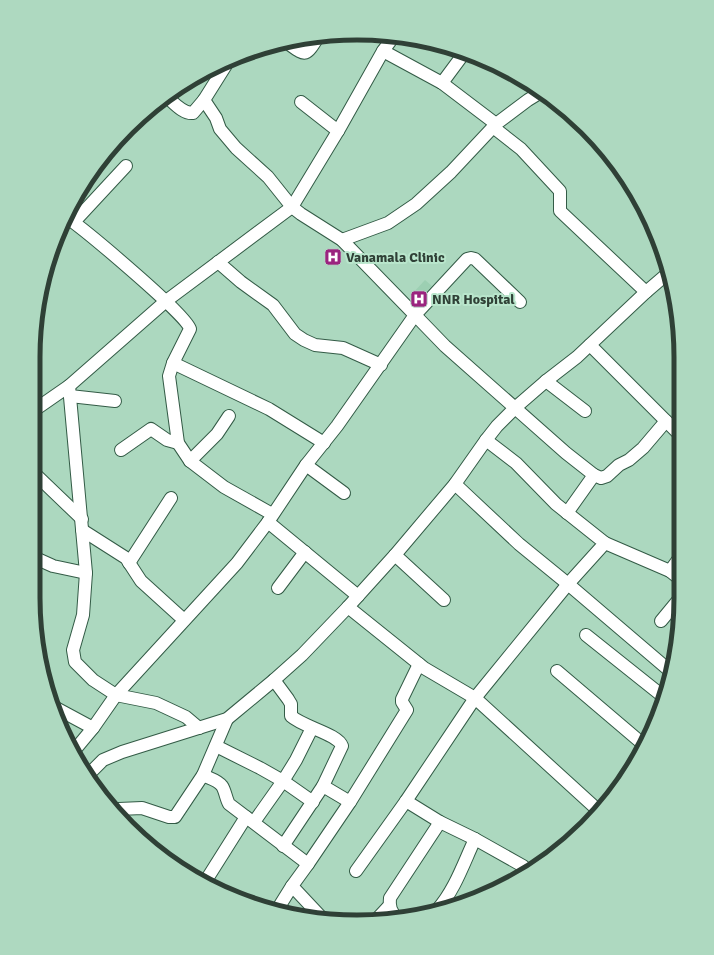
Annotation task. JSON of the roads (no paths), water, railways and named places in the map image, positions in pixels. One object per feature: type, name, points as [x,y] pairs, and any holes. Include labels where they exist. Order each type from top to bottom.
[{"type":"street","points":[[40,408],[69,391],[166,301],[292,206],[389,42]]},
{"type":"street","points":[[292,47],[301,53],[305,53],[308,52],[314,43]]},
{"type":"street","points":[[383,51],[442,83],[521,149],[560,191],[560,211],[646,292]]},
{"type":"street","points":[[442,83],[461,58]]},
{"type":"street","points":[[171,101],[184,112],[193,113],[204,100],[223,70]]},
{"type":"street","points":[[342,240],[388,223],[416,204],[451,172],[494,125],[536,95]]},
{"type":"street","points":[[204,100],[216,118],[220,129],[236,148],[268,177],[292,206],[301,214],[342,240],[445,346],[516,407],[566,453],[594,475],[601,478],[607,476],[619,465],[629,460],[644,448],[666,421]]},
{"type":"street","points":[[301,102],[338,131]]},
{"type":"street","points":[[73,218],[80,208],[126,166]]},
{"type":"street","points":[[71,220],[166,301],[190,327],[173,363],[169,376],[178,443],[190,461],[224,487],[270,518],[305,552],[358,596]]},
{"type":"street","points":[[77,747],[93,728],[116,695],[236,563],[381,365],[415,315],[467,259],[475,259],[520,302]]},
{"type":"street","points":[[218,262],[241,282],[273,305],[295,334],[304,340],[315,345],[343,348],[381,365]]},
{"type":"street","points":[[91,772],[103,760],[122,752],[227,719],[274,680],[302,655],[395,555],[455,484],[486,440],[516,407],[546,381],[578,357],[664,277]]},
{"type":"street","points":[[590,345],[674,429]]},
{"type":"street","points":[[173,363],[249,399],[324,443]]},
{"type":"street","points":[[546,381],[585,411]]},
{"type":"street","points":[[69,391],[115,401]]},
{"type":"street","points":[[69,391],[86,573],[83,615],[73,650],[74,662],[93,680],[116,695],[156,703],[186,717],[199,728]]},
{"type":"street","points":[[190,461],[217,434],[229,416]]},
{"type":"street","points":[[122,450],[151,429],[167,440],[178,443]]},
{"type":"street","points":[[486,440],[516,463],[566,513],[605,543],[670,571],[674,574]]},
{"type":"street","points":[[306,466],[344,493]]},
{"type":"street","points":[[566,513],[594,475]]},
{"type":"street","points":[[40,480],[82,525],[126,558],[141,580],[184,620]]},
{"type":"street","points":[[455,484],[518,544],[568,584],[666,668]]},
{"type":"street","points":[[129,563],[171,498]]},
{"type":"street","points":[[356,871],[406,801],[475,698],[568,584],[605,543]]},
{"type":"street","points":[[278,588],[305,552]]},
{"type":"street","points":[[395,555],[444,600]]},
{"type":"street","points":[[40,560],[53,566],[86,573]]},
{"type":"street","points":[[670,571],[674,565]]},
{"type":"street","points":[[661,621],[674,606]]},
{"type":"street","points":[[348,607],[419,664],[475,698],[595,807]]},
{"type":"street","points":[[586,635],[659,693]]},
{"type":"street","points":[[280,905],[350,802],[407,710],[402,702],[402,699],[419,664]]},
{"type":"street","points":[[557,672],[639,741]]},
{"type":"street","points":[[274,680],[291,704],[291,716],[297,721],[337,738],[342,746],[323,786],[284,846]]},
{"type":"street","points":[[61,711],[93,728]]},
{"type":"street","points":[[121,809],[142,808],[169,817],[175,817],[202,775],[227,719]]},
{"type":"street","points":[[208,878],[250,819],[283,781],[296,760],[312,728]]},
{"type":"street","points":[[216,746],[283,781],[313,802]]},
{"type":"street","points":[[202,775],[223,786],[225,797],[229,804],[308,864]]},
{"type":"street","points":[[323,786],[350,802]]},
{"type":"street","points":[[406,801],[440,822],[475,839],[524,868]]},
{"type":"street","points":[[392,913],[389,906],[390,898],[440,822]]},
{"type":"street","points":[[443,903],[455,882],[475,839]]},
{"type":"street","points":[[292,886],[316,912]]},
{"type":"street","points":[[382,914],[389,906]]},
{"type":"place","name":"Vanamala Clinic","points":[[333,257]]},
{"type":"place","name":"NNR Hospital","points":[[419,299]]}]
